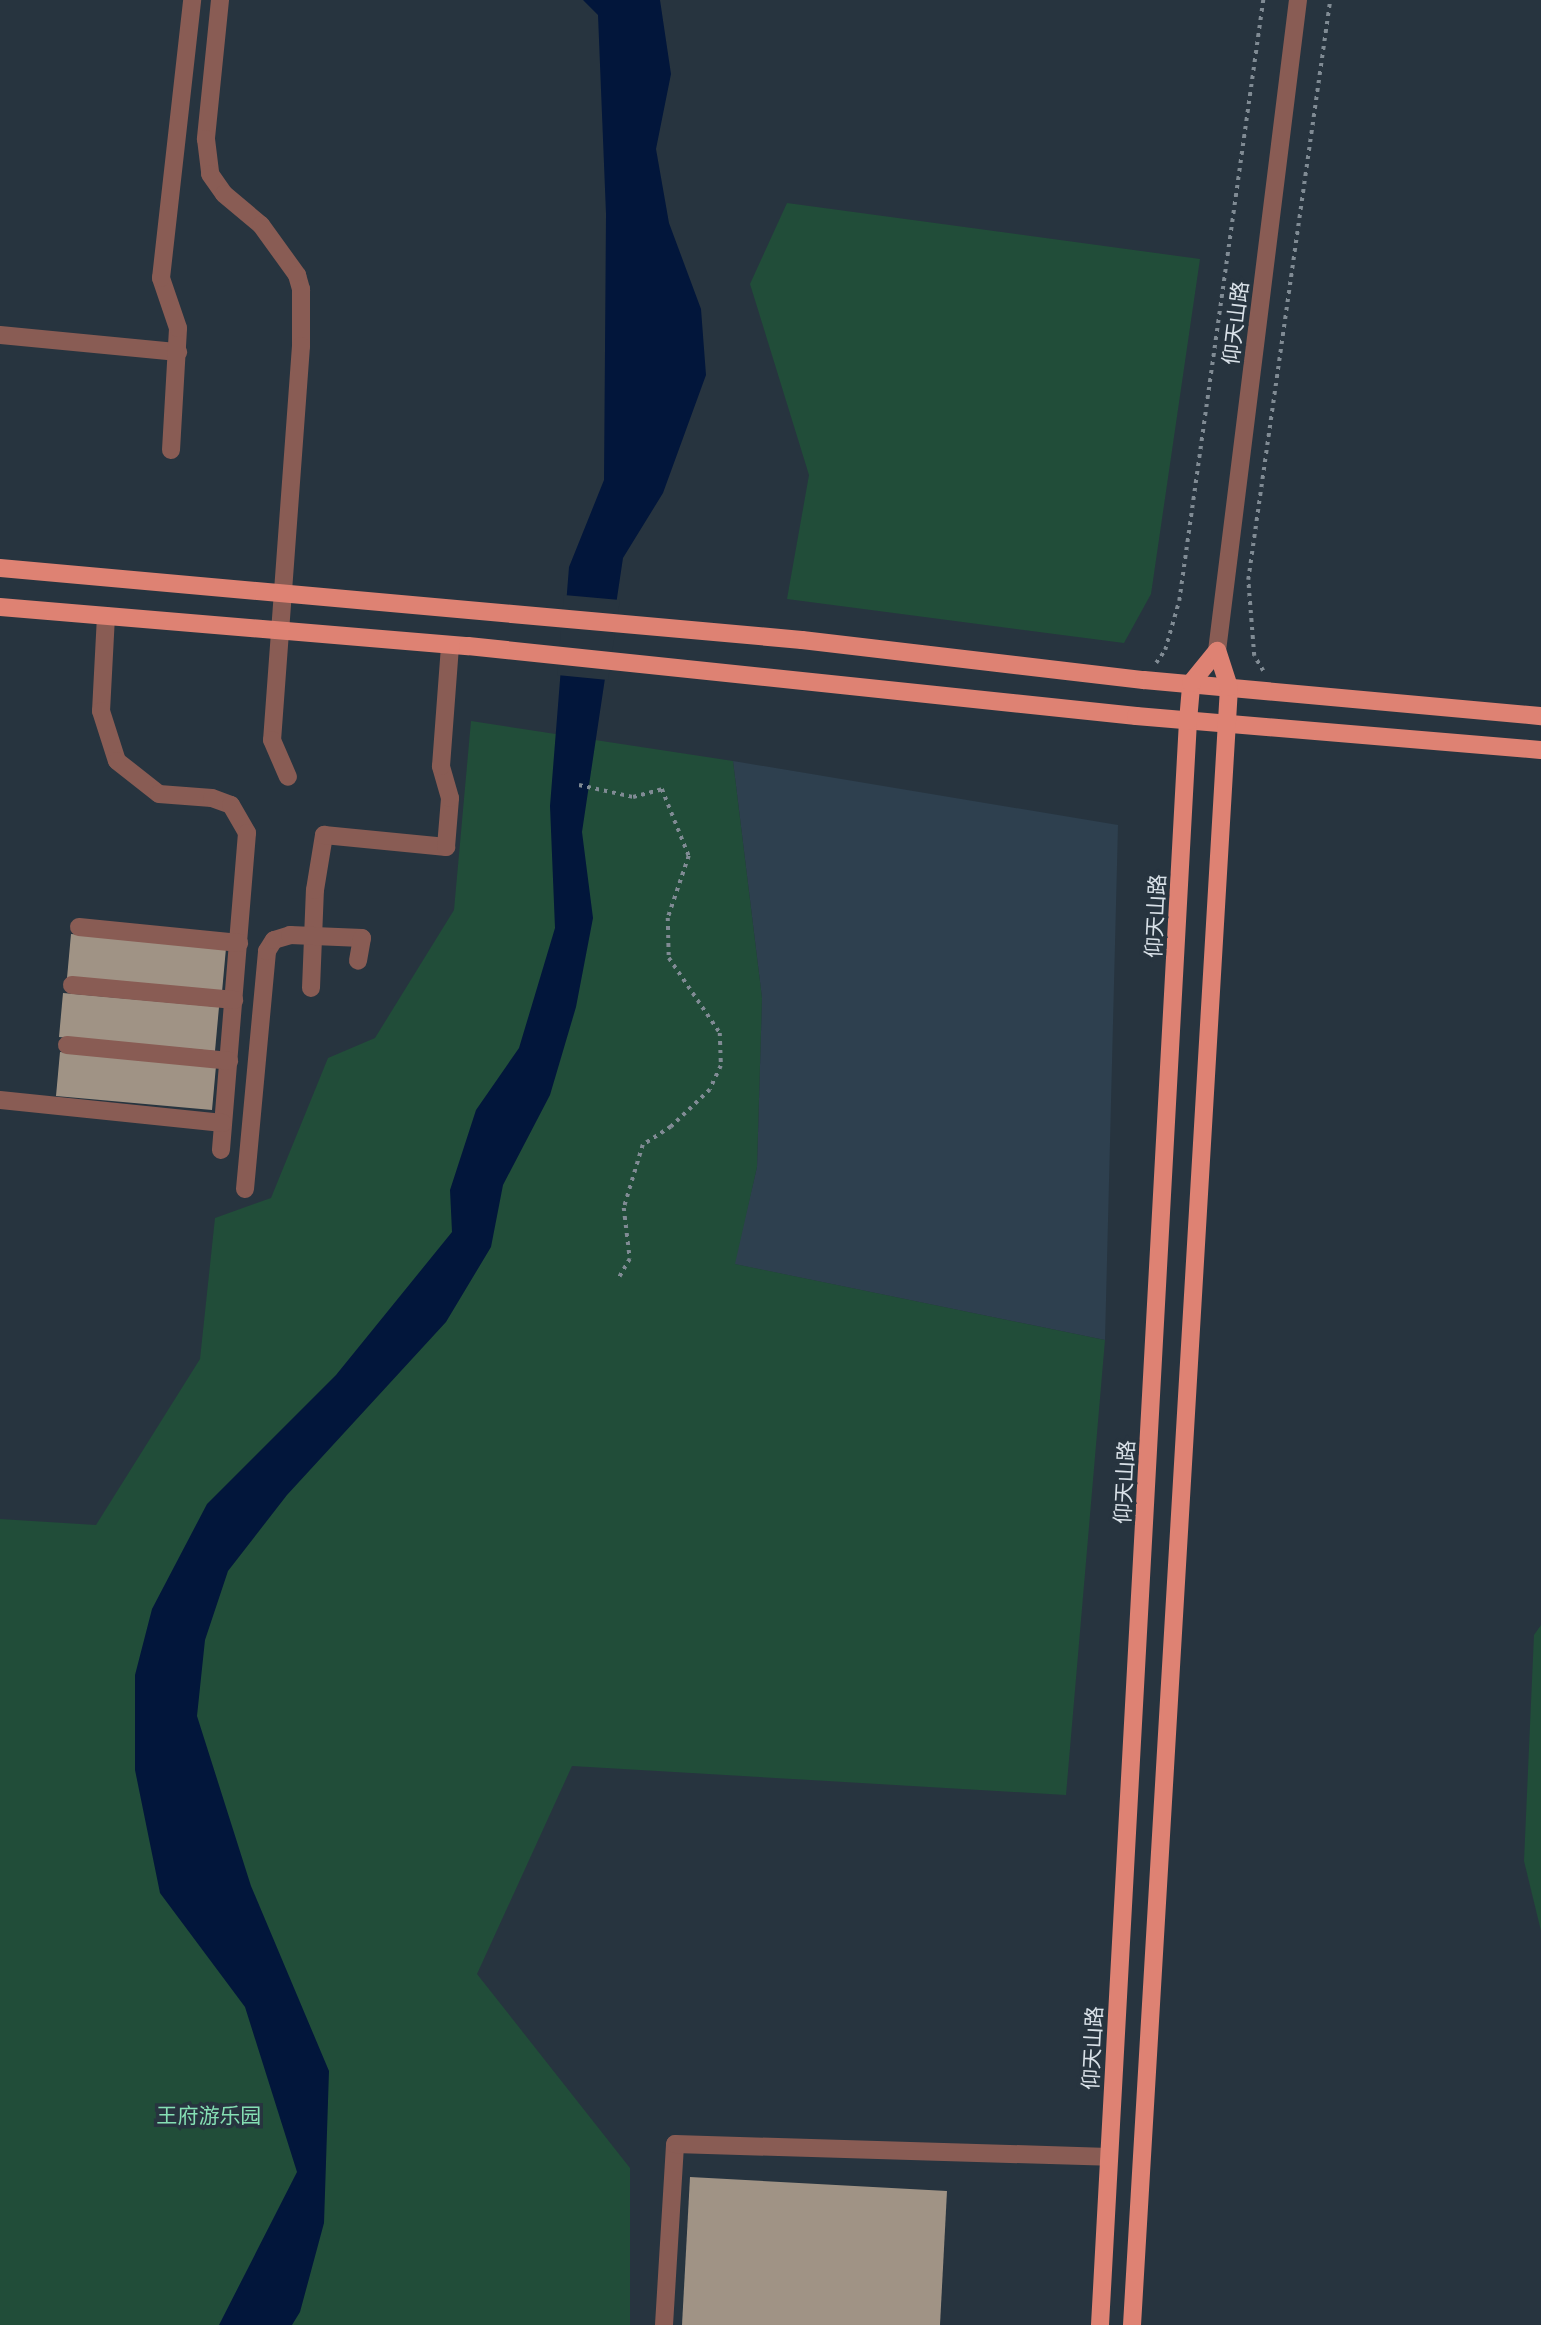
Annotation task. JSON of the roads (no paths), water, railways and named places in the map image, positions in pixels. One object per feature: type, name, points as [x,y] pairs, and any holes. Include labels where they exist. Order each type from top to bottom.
[{"type":"main road","points":[[0,568],[471,608],[802,640],[1144,680],[1541,716]]},
{"type":"main road","points":[[0,607],[459,645],[798,677],[1188,721],[1541,750]]},
{"type":"main road","points":[[1191,684],[1217,651]]},
{"type":"main road","name":"仰天山路","points":[[1132,2325],[1229,687],[1217,651]]},
{"type":"main road","name":"仰天山路","points":[[1100,2325],[1191,684]]},
{"type":"street","points":[[171,450],[178,328],[161,278],[192,0]]},
{"type":"street","points":[[220,0],[206,139],[210,174],[224,194],[261,225],[297,275],[302,289],[302,346],[281,593],[272,740],[288,777]]},
{"type":"street","name":"仰天山路","points":[[1217,651],[1298,0]]},
{"type":"street","points":[[0,335],[178,352]]},
{"type":"street","points":[[106,616],[101,710],[117,761],[159,794],[212,798],[231,805],[247,833],[221,1150]]},
{"type":"street","points":[[311,988],[312,936],[324,835],[446,847],[450,799],[440,766],[459,645]]},
{"type":"street","points":[[79,927],[239,943]]},
{"type":"street","points":[[245,1189],[267,951],[282,938],[362,938],[358,961]]},
{"type":"street","points":[[72,985],[234,1000]]},
{"type":"street","points":[[67,1045],[229,1061]]},
{"type":"street","points":[[0,1100],[223,1123]]},
{"type":"street","points":[[664,2325],[675,2144],[1109,2157]]},
{"type":"water","points":[[583,0],[660,0],[671,74],[656,149],[669,223],[701,309],[706,375],[663,493],[623,558],[582,832],[593,918],[576,1007],[550,1095],[503,1185],[491,1247],[446,1322],[287,1495],[228,1571],[205,1640],[197,1716],[251,1886],[329,2071],[324,2223],[300,2312],[292,2325],[219,2325],[297,2172],[245,2007],[160,1893],[135,1770],[135,1675],[152,1609],[207,1504],[336,1375],[452,1232],[450,1190],[476,1110],[519,1048],[555,928],[550,806],[569,567],[604,480],[606,214],[598,15]]},
{"type":"park label","name":"王府游乐园","points":[[209,2115]]}]
